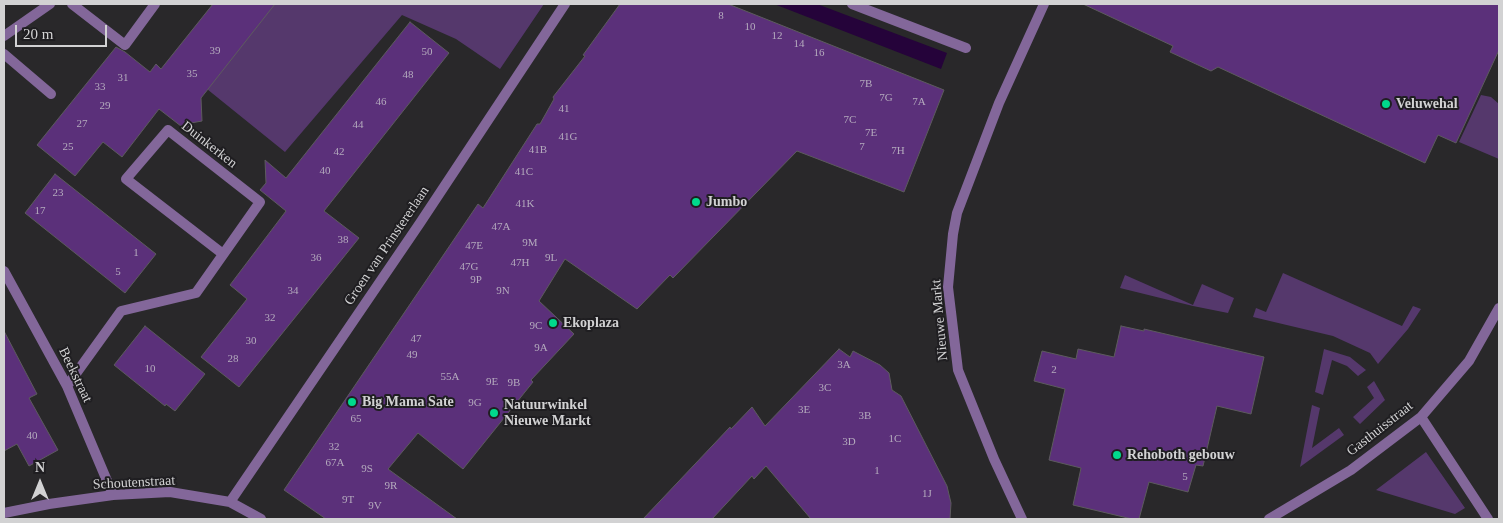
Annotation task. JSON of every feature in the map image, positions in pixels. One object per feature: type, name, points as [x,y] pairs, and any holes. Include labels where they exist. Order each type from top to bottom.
[{"type":"street","points":[[4,36],[50,4]]},
{"type":"street","points":[[72,4],[125,46],[155,4]]},
{"type":"street","name":"Groen van Prinstererlaan","points":[[230,502],[420,223],[565,4]]},
{"type":"street","points":[[852,4],[966,48]]},
{"type":"street","name":"Nieuwe Markt","points":[[1022,519],[994,459],[958,370],[948,287],[952,234],[957,213],[1000,103],[1044,4]]},
{"type":"street","points":[[4,54],[51,94]]},
{"type":"street","name":"Duinkerken","points":[[67,386],[121,311],[196,293],[260,202],[168,130],[126,179],[223,254]]},
{"type":"street","name":"Beekstraat","points":[[4,271],[67,386],[113,495]]},
{"type":"street","name":"Gasthuisstraat","points":[[1269,519],[1351,470],[1421,417],[1469,361],[1499,308]]},
{"type":"street","points":[[1421,417],[1488,519]]},
{"type":"street","name":"Schoutenstraat","points":[[4,513],[49,504],[113,495],[170,492],[230,502],[261,519]]},
{"type":"shaded area","points":[[268,4],[544,4],[500,69],[456,39],[402,15],[285,152],[202,85]]},
{"type":"shaded area","points":[[774,4],[817,4],[947,53],[941,69]]},
{"type":"shaded area","points":[[1481,95],[1491,97],[1499,104],[1499,159],[1459,142]]},
{"type":"shaded area","points":[[1283,273],[1402,326],[1413,306],[1421,309],[1408,329],[1378,364],[1370,353],[1333,336],[1253,317],[1256,308],[1266,312]]},
{"type":"shaded area","points":[[1125,275],[1193,305],[1202,284],[1234,298],[1228,313],[1193,306],[1120,288]]},
{"type":"shaded area","points":[[1324,349],[1350,357],[1366,370],[1358,376],[1347,366],[1332,360],[1323,395],[1315,392]]},
{"type":"shaded area","points":[[1374,381],[1385,400],[1360,424],[1353,417],[1374,398],[1367,387]]},
{"type":"shaded area","points":[[1312,405],[1320,408],[1312,448],[1339,428],[1344,435],[1300,467]]},
{"type":"shaded area","points":[[1426,452],[1465,508],[1455,514],[1376,490]]},
{"type":"building","points":[[213,4],[275,4],[201,98],[202,121],[191,123],[186,130],[159,109],[122,157],[103,142],[75,176],[37,145],[116,47],[150,72],[156,64],[161,69]]},
{"type":"building","points":[[620,4],[728,4],[944,90],[904,192],[797,151],[673,278],[670,275],[637,309],[565,259],[539,301],[574,334],[531,380],[533,382],[463,469],[418,433],[388,469],[457,519],[326,519],[284,490],[478,204],[483,208],[537,124],[540,124],[554,99],[553,97],[585,56],[583,55]]},
{"type":"building","name":"Veluwehal","points":[[1083,4],[1499,4],[1499,50],[1456,143],[1438,135],[1425,163],[1218,67],[1211,71],[1170,52],[1173,46]]},
{"type":"building","points":[[410,22],[449,53],[324,211],[359,238],[239,387],[201,357],[247,299],[230,285],[286,211],[260,190],[266,183],[265,160],[286,178]]},
{"type":"building","points":[[55,174],[156,254],[125,293],[25,213]]},
{"type":"building","points":[[145,326],[205,374],[175,411],[166,404],[165,406],[114,365]]},
{"type":"building","points":[[1121,326],[1144,331],[1144,329],[1264,357],[1251,414],[1217,406],[1203,466],[1196,465],[1188,492],[1149,482],[1139,519],[1073,505],[1081,468],[1049,460],[1065,389],[1034,381],[1042,351],[1076,359],[1078,349],[1114,357]]},
{"type":"building","points":[[4,331],[37,394],[29,398],[58,450],[29,466],[17,444],[4,451]]},
{"type":"building","points":[[839,349],[850,357],[853,351],[880,365],[889,373],[892,390],[901,396],[947,486],[951,503],[950,519],[811,519],[766,466],[754,479],[752,476],[712,519],[643,519],[730,427],[731,429],[752,407],[765,426]]},
{"type":"place","name":"Veluwehal","points":[[1386,104]]},
{"type":"place","name":"Jumbo","points":[[696,202]]},
{"type":"place","name":"Ekoplaza","points":[[553,323]]},
{"type":"place","name":"Big Mama Sate","points":[[352,402]]},
{"type":"place","name":"Natuurwinkel Nieuwe Markt","points":[[494,413]]},
{"type":"place","name":"Rehoboth gebouw","points":[[1117,455]]}]
